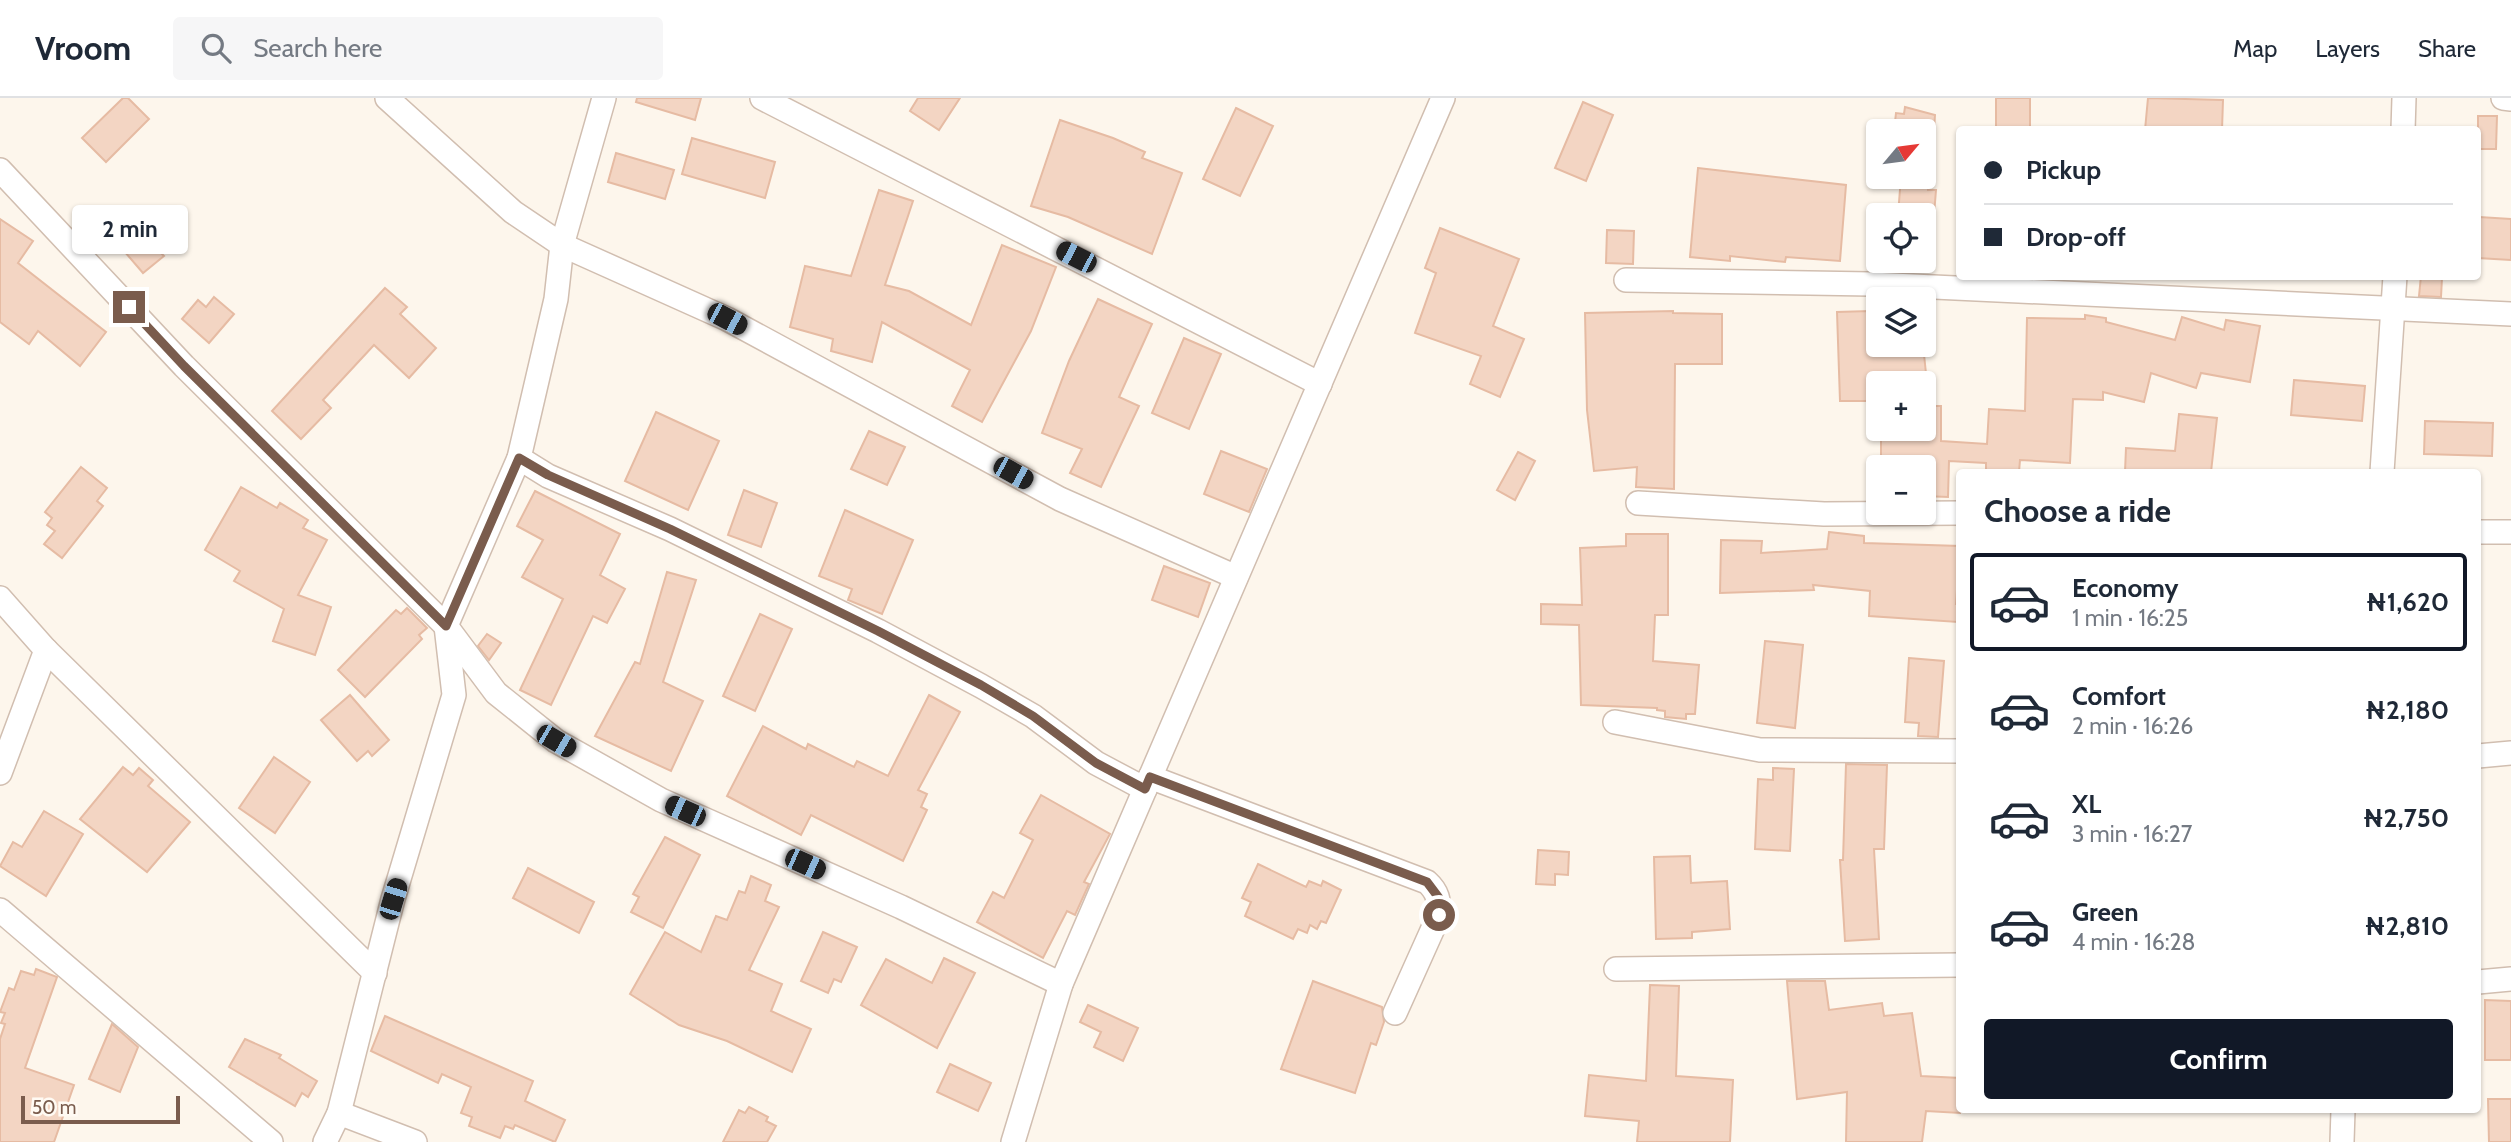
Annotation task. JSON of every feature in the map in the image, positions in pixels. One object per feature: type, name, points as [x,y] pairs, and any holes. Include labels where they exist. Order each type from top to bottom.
[{"type":"street","points":[[387,98],[513,212],[562,246],[727,319],[1060,499],[1236,577]]},
{"type":"street","points":[[325,1142],[339,1113],[393,899],[454,695],[446,626],[519,458],[554,312],[562,246],[604,98]]},
{"type":"street","points":[[762,98],[1320,384]]},
{"type":"street","points":[[1013,1142],[1061,984],[1443,98]]},
{"type":"street","points":[[2403,126],[2404,98]]},
{"type":"street","points":[[2503,98],[2511,99]]},
{"type":"street","points":[[0,170],[184,366],[446,626],[496,693],[556,741],[661,800],[901,907],[1061,984]]},
{"type":"street","points":[[2382,469],[2395,280]]},
{"type":"street","points":[[1626,281],[1871,284],[2511,314]]},
{"type":"street","points":[[519,458],[548,475],[670,529],[878,631],[981,685],[1033,716],[1096,763],[1427,882],[1439,898],[1439,915],[1395,1013]]},
{"type":"street","points":[[1638,503],[1824,514],[1956,513]]},
{"type":"street","points":[[2481,533],[2511,531]]},
{"type":"street","points":[[0,598],[46,650],[375,973]]},
{"type":"street","points":[[0,773],[46,650]]},
{"type":"street","points":[[1615,722],[1760,750],[1956,751]]},
{"type":"street","points":[[2481,756],[2511,753]]},
{"type":"street","points":[[0,910],[271,1142]]},
{"type":"street","points":[[1616,969],[1956,965]]},
{"type":"street","points":[[2481,982],[2511,979]]},
{"type":"street","points":[[339,1113],[415,1142]]},
{"type":"street","points":[[2342,1142],[2343,1113]]},
{"type":"building","points":[[123,98],[128,98],[149,119],[106,162],[82,138]]},
{"type":"building","points":[[637,98],[701,98],[695,120],[636,102]]},
{"type":"building","points":[[918,98],[960,98],[939,130],[910,111]]},
{"type":"building","points":[[1996,98],[2030,98],[2030,126],[1996,126]]},
{"type":"building","points":[[2148,98],[2223,100],[2222,126],[2145,126]]},
{"type":"building","points":[[1583,102],[1613,115],[1586,181],[1555,168]]},
{"type":"building","points":[[1905,107],[1935,115],[1935,119],[1895,119],[1896,113],[1904,114]]},
{"type":"building","points":[[1236,108],[1273,126],[1240,196],[1203,179]]},
{"type":"building","points":[[2478,116],[2497,116],[2496,149],[2481,149],[2481,126],[2478,126]]},
{"type":"building","points":[[1060,120],[1113,138],[1145,152],[1142,158],[1182,173],[1152,254],[1068,217],[1031,206]]},
{"type":"building","points":[[692,138],[775,162],[765,198],[682,174]]},
{"type":"building","points":[[616,153],[674,170],[665,199],[608,182]]},
{"type":"building","points":[[1698,168],[1846,185],[1840,261],[1786,257],[1785,262],[1730,256],[1730,261],[1690,257]]},
{"type":"building","points":[[1900,189],[1936,190],[1935,203],[1899,203]]},
{"type":"building","points":[[879,190],[913,201],[885,285],[909,291],[971,325],[1002,245],[1056,267],[1031,331],[982,422],[952,406],[970,370],[882,322],[872,362],[831,351],[833,339],[790,327],[805,266],[851,276]]},
{"type":"building","points":[[115,208],[164,256],[143,273],[112,237],[98,252],[86,241]]},
{"type":"building","points":[[2481,217],[2511,219],[2511,260],[2481,258]]},
{"type":"building","points":[[0,219],[33,241],[18,263],[106,332],[80,366],[38,331],[29,344],[0,322]]},
{"type":"building","points":[[1440,228],[1519,259],[1493,326],[1524,339],[1500,397],[1470,384],[1481,356],[1415,333],[1436,273],[1425,268]]},
{"type":"building","points":[[1607,230],[1634,231],[1633,264],[1606,263]]},
{"type":"building","points":[[2421,280],[2442,280],[2441,297],[2419,296]]},
{"type":"building","points":[[385,288],[407,307],[400,314],[436,348],[409,378],[374,345],[323,400],[331,408],[301,439],[272,411]]},
{"type":"building","points":[[214,297],[234,314],[209,343],[182,319],[198,300],[206,307]]},
{"type":"building","points":[[1098,299],[1152,324],[1119,397],[1139,406],[1101,487],[1070,473],[1082,449],[1042,433],[1069,361]]},
{"type":"building","points":[[1673,311],[1722,314],[1722,364],[1675,364],[1674,489],[1636,487],[1637,467],[1594,471],[1587,410],[1585,313]]},
{"type":"building","points":[[1866,311],[1866,357],[1924,357],[1926,371],[1866,371],[1866,401],[1840,401],[1837,312]]},
{"type":"building","points":[[2085,315],[2106,318],[2106,322],[2175,340],[2182,317],[2224,330],[2226,320],[2260,326],[2250,382],[2201,373],[2196,388],[2151,373],[2144,402],[2103,392],[2103,400],[2073,399],[2070,463],[2020,460],[2019,469],[1986,469],[1986,463],[1949,461],[1948,497],[1936,497],[1936,455],[1881,455],[1881,441],[1936,441],[1936,406],[1941,406],[1941,441],[1987,444],[1989,409],[2025,411],[2027,318],[2085,319]]},
{"type":"building","points":[[1184,338],[1221,354],[1189,429],[1152,413]]},
{"type":"building","points":[[2294,380],[2365,386],[2362,421],[2291,415]]},
{"type":"building","points":[[656,412],[719,441],[688,510],[625,481]]},
{"type":"building","points":[[2179,414],[2217,418],[2211,469],[2125,469],[2126,448],[2175,451]]},
{"type":"building","points":[[2425,421],[2493,423],[2492,456],[2424,454]]},
{"type":"building","points":[[869,431],[905,447],[887,485],[851,469]]},
{"type":"building","points":[[1221,451],[1267,469],[1249,512],[1204,494]]},
{"type":"building","points":[[1518,452],[1535,461],[1515,500],[1497,490]]},
{"type":"building","points":[[81,467],[107,488],[97,501],[103,506],[62,558],[44,544],[55,531],[47,525],[52,518],[45,512]]},
{"type":"building","points":[[241,487],[277,508],[280,503],[308,520],[303,528],[327,540],[298,595],[331,607],[315,655],[273,641],[284,609],[234,581],[240,571],[205,550]]},
{"type":"building","points":[[744,490],[777,503],[761,547],[728,535]]},
{"type":"building","points":[[535,491],[620,534],[600,575],[625,589],[607,623],[593,616],[551,705],[520,690],[563,599],[522,577],[543,540],[517,526]]},
{"type":"building","points":[[845,510],[913,540],[882,614],[848,600],[852,589],[819,576]]},
{"type":"building","points":[[1829,532],[1864,536],[1864,543],[1956,546],[1956,622],[1869,616],[1870,591],[1813,585],[1814,590],[1720,593],[1721,540],[1762,541],[1761,553],[1827,549]]},
{"type":"building","points":[[1626,534],[1668,534],[1668,615],[1655,615],[1653,661],[1699,665],[1695,714],[1686,714],[1686,719],[1665,717],[1665,711],[1657,708],[1581,705],[1579,625],[1541,624],[1541,604],[1582,605],[1580,548],[1626,546]]},
{"type":"building","points":[[1164,566],[1210,583],[1198,617],[1152,600]]},
{"type":"building","points":[[667,572],[696,580],[663,682],[703,701],[671,771],[595,736],[635,662],[640,664]]},
{"type":"building","points":[[407,608],[427,628],[419,635],[422,639],[365,697],[338,670],[396,610],[401,614]]},
{"type":"building","points":[[760,614],[792,629],[755,711],[723,696]]},
{"type":"building","points":[[487,634],[501,643],[489,660],[478,646]]},
{"type":"building","points":[[1765,641],[1803,645],[1795,728],[1757,723]]},
{"type":"building","points":[[1909,658],[1944,661],[1938,737],[1918,736],[1919,723],[1905,722]]},
{"type":"building","points":[[350,695],[389,740],[372,756],[368,751],[357,761],[321,720]]},
{"type":"building","points":[[929,695],[960,712],[918,790],[927,794],[921,807],[927,810],[903,861],[811,815],[801,835],[727,796],[763,726],[806,749],[808,744],[854,767],[857,761],[888,776]]},
{"type":"building","points":[[274,757],[310,782],[275,833],[239,808]]},
{"type":"building","points":[[1846,764],[1887,765],[1884,849],[1874,849],[1879,939],[1845,941],[1840,860],[1843,860]]},
{"type":"building","points":[[123,767],[133,775],[139,768],[153,780],[148,786],[190,822],[147,872],[80,819]]},
{"type":"building","points":[[1773,768],[1794,769],[1790,851],[1755,849],[1758,779],[1773,780]]},
{"type":"building","points":[[1041,795],[1110,834],[1084,882],[1089,884],[1075,915],[1067,911],[1043,958],[977,922],[993,892],[1004,898],[1033,840],[1020,833]]},
{"type":"building","points":[[44,811],[83,834],[46,896],[0,866],[13,842],[22,847]]},
{"type":"building","points":[[665,837],[700,855],[663,928],[631,912],[639,897],[633,894]]},
{"type":"building","points":[[1538,850],[1569,852],[1568,875],[1555,874],[1555,885],[1536,884]]},
{"type":"building","points":[[1690,856],[1691,883],[1727,881],[1730,929],[1692,932],[1692,938],[1656,939],[1654,857]]},
{"type":"building","points":[[1258,864],[1306,887],[1309,881],[1321,886],[1323,881],[1341,890],[1326,923],[1321,921],[1317,929],[1310,925],[1307,933],[1298,929],[1293,939],[1245,916],[1251,902],[1242,898]]},
{"type":"building","points":[[528,868],[594,902],[579,933],[513,898]]},
{"type":"building","points":[[751,876],[771,885],[765,901],[779,907],[749,970],[782,984],[771,1011],[811,1029],[792,1072],[727,1041],[679,1025],[630,994],[665,932],[701,952],[716,916],[727,920],[739,891],[745,893]]},
{"type":"building","points":[[823,932],[857,947],[841,982],[834,979],[828,993],[801,981]]},
{"type":"building","points":[[944,958],[975,973],[937,1048],[861,1005],[886,959],[932,983]]},
{"type":"building","points":[[36,969],[57,977],[25,1068],[74,1085],[54,1142],[0,1142],[0,1039],[5,1013],[0,1012],[9,988],[14,990],[21,971],[34,975]]},
{"type":"building","points":[[1313,981],[1382,1007],[1384,1022],[1376,1045],[1371,1043],[1355,1093],[1281,1069]]},
{"type":"building","points":[[1787,981],[1825,981],[1829,1010],[1882,1003],[1884,1016],[1912,1013],[1921,1076],[1956,1078],[1956,1113],[1926,1111],[1922,1142],[1846,1142],[1847,1092],[1797,1099]]},
{"type":"building","points":[[1650,985],[1679,986],[1676,1076],[1733,1080],[1730,1142],[1637,1142],[1639,1121],[1585,1116],[1589,1075],[1646,1081]]},
{"type":"building","points":[[2485,1000],[2511,1001],[2511,1060],[2485,1060]]},
{"type":"building","points":[[1088,1005],[1138,1028],[1123,1061],[1094,1047],[1101,1032],[1080,1022]]},
{"type":"building","points":[[385,1016],[533,1081],[525,1101],[565,1120],[555,1142],[515,1125],[513,1129],[505,1126],[500,1138],[469,1126],[472,1117],[461,1113],[471,1087],[442,1074],[438,1083],[371,1051]]},
{"type":"building","points":[[112,1024],[138,1047],[120,1092],[89,1079]]},
{"type":"building","points":[[245,1039],[281,1055],[279,1058],[317,1081],[308,1097],[302,1093],[295,1106],[229,1067]]},
{"type":"building","points":[[950,1064],[991,1083],[978,1111],[937,1092]]},
{"type":"building","points":[[2488,1099],[2511,1099],[2511,1142],[2489,1142]]},
{"type":"building","points":[[749,1107],[768,1117],[766,1121],[776,1126],[767,1142],[723,1142],[739,1110],[745,1113]]},
{"type":"route","points":[[129,307],[184,366],[446,626],[519,458],[548,475],[611,501],[878,631],[981,685],[1033,716],[1096,763],[1145,789],[1150,777],[1427,882],[1439,898],[1439,915]]}]
